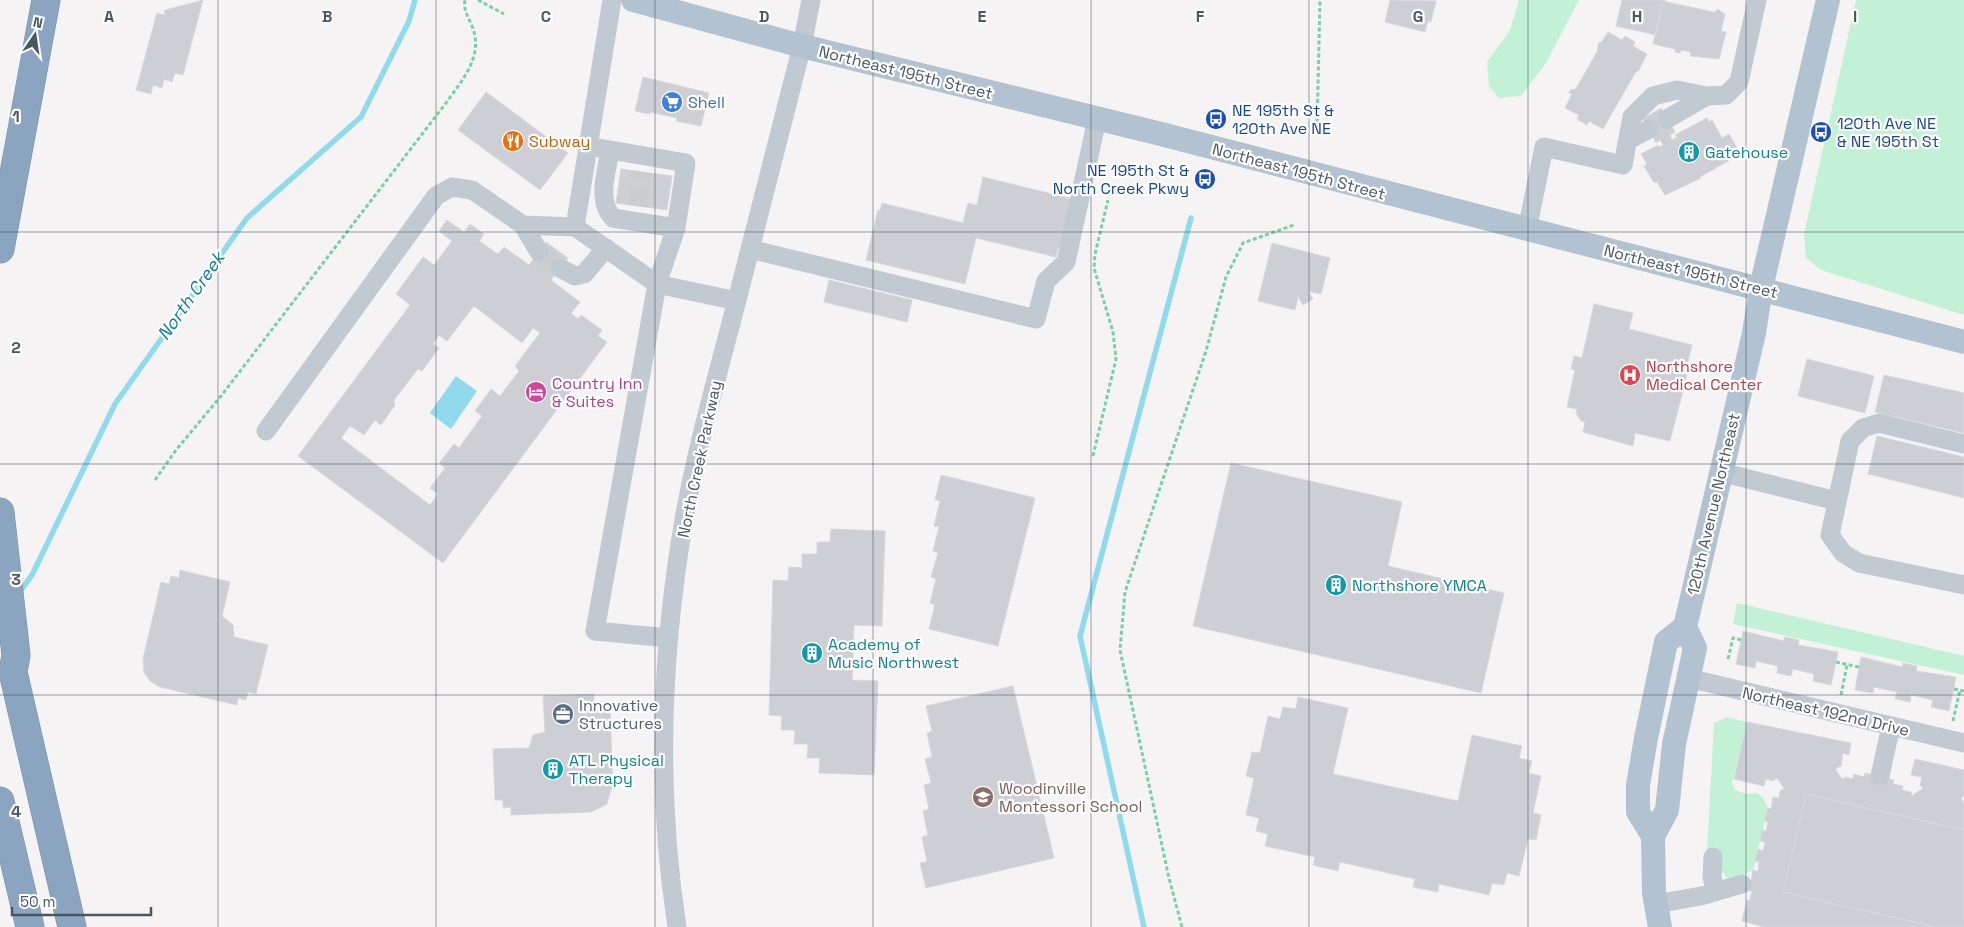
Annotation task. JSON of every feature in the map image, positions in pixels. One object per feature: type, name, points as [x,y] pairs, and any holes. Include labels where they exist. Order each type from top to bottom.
[{"type":"highway","points":[[0,249],[46,0]]},
{"type":"highway","points":[[0,512],[13,665],[72,927]]},
{"type":"highway","points":[[0,632],[13,665]]},
{"type":"highway","points":[[0,800],[30,927]]},
{"type":"highway","points":[[0,864],[16,927]]},
{"type":"main road","name":"Northeast 195th Street","points":[[633,0],[802,46],[1098,119],[1527,230],[1761,288],[1964,342]]},
{"type":"main road","name":"120th Avenue Northeast","points":[[1685,627],[1754,332],[1761,288],[1828,0]]},
{"type":"main road","points":[[1653,836],[1667,810],[1674,744],[1695,648],[1685,627],[1666,642],[1638,785],[1638,812],[1653,836],[1658,916]]},
{"type":"street","points":[[575,227],[590,125],[612,0]]},
{"type":"street","name":"North Creek Parkway","points":[[678,927],[669,872],[664,785],[669,638],[685,513],[802,46],[811,0]]},
{"type":"street","points":[[1527,230],[1544,147],[1623,166],[1632,117],[1653,96],[1677,90],[1707,96],[1726,95],[1739,82],[1757,0]]},
{"type":"street","points":[[1667,118],[1707,96]]},
{"type":"street","points":[[750,249],[1036,320],[1046,281],[1066,262],[1098,119]]},
{"type":"street","points":[[1628,140],[1648,129]]},
{"type":"street","points":[[587,146],[610,150],[643,164],[686,163],[676,228],[657,284],[595,631],[669,638]]},
{"type":"street","points":[[610,150],[602,200],[606,210],[613,218],[636,214],[676,228]]},
{"type":"street","points":[[266,432],[436,196],[452,187],[472,190],[523,225],[539,252]]},
{"type":"street","points":[[523,225],[575,227],[657,284],[737,301]]},
{"type":"street","points":[[560,268],[575,276],[584,274],[606,248]]},
{"type":"street","points":[[1964,444],[1879,423],[1863,428],[1850,440],[1830,536],[1843,553],[1859,563],[1964,585]]},
{"type":"street","points":[[1720,472],[1837,501]]},
{"type":"street","name":"Northeast 192nd Drive","points":[[1688,678],[1964,743]]},
{"type":"street","points":[[1880,776],[1891,726]]},
{"type":"street","points":[[1713,857],[1712,876],[1715,892]]},
{"type":"street","points":[[1658,916],[1715,892],[1742,884]]},
{"type":"path","points":[[155,480],[176,450],[221,396],[446,103],[471,66],[477,48],[473,27],[463,7],[465,0]]},
{"type":"path","points":[[478,0],[504,14]]},
{"type":"path","points":[[1317,129],[1320,0]]},
{"type":"path","points":[[1093,456],[1116,359],[1113,332],[1094,268],[1094,254],[1108,200]]},
{"type":"path","points":[[1182,927],[1167,869],[1120,650],[1126,592],[1206,352],[1226,277],[1243,243],[1294,225]]},
{"type":"path","points":[[1728,659],[1732,638],[1742,640]]},
{"type":"path","points":[[1836,662],[1859,667]]},
{"type":"path","points":[[1841,695],[1848,665]]},
{"type":"path","points":[[1953,722],[1962,691],[1954,689]]},
{"type":"green space","points":[[1519,0],[1579,0],[1546,63],[1521,96],[1499,98],[1489,86],[1487,62],[1510,30]]},
{"type":"green space","points":[[1856,0],[1964,0],[1964,315],[1821,270],[1806,258],[1804,234]]},
{"type":"green space","points":[[1737,603],[1964,656],[1964,675],[1733,624]]},
{"type":"green space","points":[[1727,717],[1747,722],[1732,783],[1735,790],[1747,794],[1757,793],[1763,798],[1768,808],[1753,870],[1738,877],[1727,878],[1707,852],[1714,723]]},
{"type":"water","points":[[456,376],[477,391],[451,429],[430,413]]},
{"type":"building","points":[[203,0],[183,75],[175,73],[172,82],[164,79],[162,88],[153,85],[151,94],[136,90],[157,13],[164,15],[165,10]]},
{"type":"building","points":[[1390,0],[1436,1],[1431,22],[1428,21],[1425,32],[1385,22]]},
{"type":"building","points":[[1622,0],[1666,0],[1663,1],[1656,35],[1616,26]]},
{"type":"building","points":[[1663,1],[1713,12],[1716,12],[1717,9],[1725,14],[1721,31],[1726,32],[1719,59],[1690,56],[1691,52],[1681,50],[1680,53],[1675,52],[1675,49],[1653,44]]},
{"type":"building","points":[[1608,32],[1622,40],[1625,36],[1635,42],[1633,46],[1647,54],[1603,129],[1589,121],[1587,125],[1577,119],[1579,115],[1565,108],[1572,94],[1569,93],[1571,89],[1574,90],[1577,87],[1597,52],[1599,42],[1601,43]]},
{"type":"building","name":"Shell","points":[[643,77],[709,93],[701,126],[676,121],[677,118],[635,111]]},
{"type":"building","name":"Subway","points":[[486,92],[568,153],[540,190],[458,130]]},
{"type":"building","name":"Gatehouse","points":[[1661,108],[1675,132],[1670,135],[1672,140],[1677,137],[1675,135],[1707,118],[1709,122],[1712,120],[1722,138],[1729,134],[1738,150],[1728,155],[1730,160],[1701,178],[1665,195],[1657,182],[1654,183],[1644,166],[1647,164],[1641,154],[1658,145],[1659,147],[1663,145],[1660,140],[1656,143],[1643,119]]},
{"type":"building","points":[[621,169],[672,176],[667,210],[616,203]]},
{"type":"building","points":[[983,177],[1073,199],[1061,249],[1058,248],[1056,257],[976,238],[965,284],[866,260],[878,210],[880,211],[882,203],[963,223],[968,203],[977,205]]},
{"type":"building","name":"Country Inn & Suites","points":[[447,220],[464,232],[470,224],[484,234],[479,241],[498,254],[504,247],[529,265],[546,242],[568,258],[551,280],[580,302],[571,313],[578,319],[581,315],[602,330],[598,336],[607,342],[443,563],[298,456],[410,305],[396,294],[423,257],[434,265],[452,241],[439,231]],"holes":[[[474,306],[522,343],[533,328],[540,333],[515,366],[519,371],[500,396],[491,389],[475,411],[482,416],[459,448],[454,444],[439,463],[445,468],[430,488],[438,494],[430,505],[341,438],[350,426],[364,435],[375,420],[381,425],[395,405],[394,400],[418,369],[422,371],[439,348],[433,344],[439,335],[447,341]]]},
{"type":"building","points":[[1272,243],[1330,258],[1321,294],[1308,291],[1313,299],[1303,305],[1298,297],[1295,310],[1258,301]]},
{"type":"building","points":[[829,280],[912,300],[907,322],[824,302]]},
{"type":"building","name":"Northshore Medical Center","points":[[1594,304],[1633,313],[1629,329],[1692,345],[1685,374],[1687,375],[1670,441],[1635,433],[1633,446],[1583,432],[1585,422],[1581,421],[1576,413],[1577,409],[1567,407],[1575,370],[1571,369],[1574,356],[1582,358]]},
{"type":"building","points":[[1807,359],[1874,376],[1865,413],[1798,396]]},
{"type":"building","points":[[1884,375],[1964,393],[1964,433],[1875,412]]},
{"type":"building","points":[[1877,436],[1964,457],[1964,498],[1868,474]]},
{"type":"building","name":"Northshore YMCA","points":[[1231,463],[1402,502],[1388,566],[1504,593],[1481,693],[1193,626]]},
{"type":"building","points":[[941,475],[1035,498],[998,646],[929,629],[935,605],[930,603],[936,579],[931,577],[938,553],[933,551],[939,527],[934,526],[940,501],[935,500]]},
{"type":"building","name":"Academy of Music Northwest","points":[[831,529],[885,531],[882,626],[854,625],[852,680],[878,681],[874,775],[819,773],[820,758],[807,758],[808,744],[794,744],[795,730],[781,730],[782,716],[769,715],[773,580],[788,581],[789,567],[802,568],[802,554],[817,554],[817,542],[830,542]]},
{"type":"building","points":[[180,570],[230,582],[222,616],[233,625],[234,637],[268,645],[256,694],[248,692],[246,700],[238,698],[237,705],[160,687],[150,681],[144,672],[143,659],[161,582],[169,584],[171,576],[179,578]]},
{"type":"building","points":[[1743,631],[1784,641],[1784,637],[1799,640],[1798,645],[1838,652],[1831,685],[1813,681],[1814,674],[1793,669],[1791,676],[1777,673],[1778,666],[1756,661],[1755,668],[1736,664]]},
{"type":"building","points":[[1861,657],[1902,667],[1903,663],[1917,666],[1916,671],[1956,677],[1949,711],[1931,707],[1933,700],[1911,695],[1910,702],[1895,699],[1897,692],[1874,687],[1873,693],[1855,690]]},
{"type":"building","name":"Woodinville Montessori School","points":[[1013,686],[1054,858],[926,888],[920,863],[927,862],[922,837],[928,835],[923,811],[929,809],[924,785],[931,783],[925,759],[932,757],[927,733],[932,731],[926,706]]},
{"type":"building","name":"ATL Physical Therapy","points":[[594,694],[594,702],[602,702],[602,710],[610,709],[613,789],[611,789],[607,804],[591,812],[511,815],[511,807],[503,808],[503,800],[495,800],[493,749],[529,748],[533,735],[545,732],[543,696]]},
{"type":"building","points":[[1298,697],[1348,708],[1333,774],[1458,801],[1472,735],[1522,746],[1519,758],[1532,761],[1529,773],[1541,776],[1533,813],[1541,815],[1536,840],[1528,839],[1519,876],[1507,873],[1504,885],[1492,883],[1489,895],[1439,884],[1438,892],[1413,887],[1415,879],[1340,862],[1338,871],[1313,865],[1315,857],[1265,846],[1268,834],[1256,831],[1259,818],[1246,815],[1254,778],[1246,776],[1252,752],[1260,753],[1268,716],[1280,719],[1283,707],[1296,709]]},
{"type":"building","points":[[1747,722],[1851,743],[1849,755],[1843,753],[1841,766],[1835,769],[1842,779],[1846,777],[1853,779],[1854,774],[1864,777],[1865,773],[1894,780],[1893,784],[1903,786],[1902,790],[1911,792],[1912,796],[1923,788],[1920,785],[1922,777],[1911,775],[1915,759],[1964,770],[1964,796],[1961,798],[1964,803],[1964,830],[1806,794],[1783,892],[1936,927],[1764,927],[1742,921],[1747,900],[1750,900],[1752,891],[1749,891],[1753,870],[1758,872],[1759,862],[1755,861],[1758,849],[1763,851],[1765,842],[1760,841],[1762,830],[1766,831],[1768,822],[1765,821],[1768,808],[1771,809],[1773,797],[1779,798],[1780,791],[1784,788],[1777,778],[1773,781],[1766,779],[1764,786],[1734,779]]},
{"type":"building","points":[[1806,794],[1964,830],[1964,927],[1936,927],[1783,892]]},
{"type":"waterway","name":"North Creek","points":[[18,594],[32,575],[115,404],[247,218],[361,117],[409,21],[415,0]]},
{"type":"waterway","points":[[1144,927],[1080,636],[1191,218]]},
{"type":"tunnel","points":[[637,206],[642,172]]},
{"type":"tunnel","points":[[539,252],[560,268]]},
{"type":"place","name":"Shell","points":[[672,102]]},
{"type":"place","name":"NE 195th St & 120th Ave NE","points":[[1216,119]]},
{"type":"place","name":"120th Ave NE & NE 195th St","points":[[1821,132]]},
{"type":"place","name":"Subway","points":[[513,141]]},
{"type":"place","name":"Gatehouse","points":[[1689,152]]},
{"type":"place","name":"NE 195th St & North Creek Pkwy","points":[[1205,179]]},
{"type":"place","name":"Northshore Medical Center","points":[[1630,375]]},
{"type":"place","name":"Country Inn & Suites","points":[[536,392]]},
{"type":"place","name":"Northshore YMCA","points":[[1336,585]]},
{"type":"place","name":"Academy of Music Northwest","points":[[812,653]]},
{"type":"place","name":"Innovative Structures","points":[[563,714]]},
{"type":"place","name":"ATL Physical Therapy","points":[[553,769]]},
{"type":"place","name":"Woodinville Montessori School","points":[[983,797]]}]
